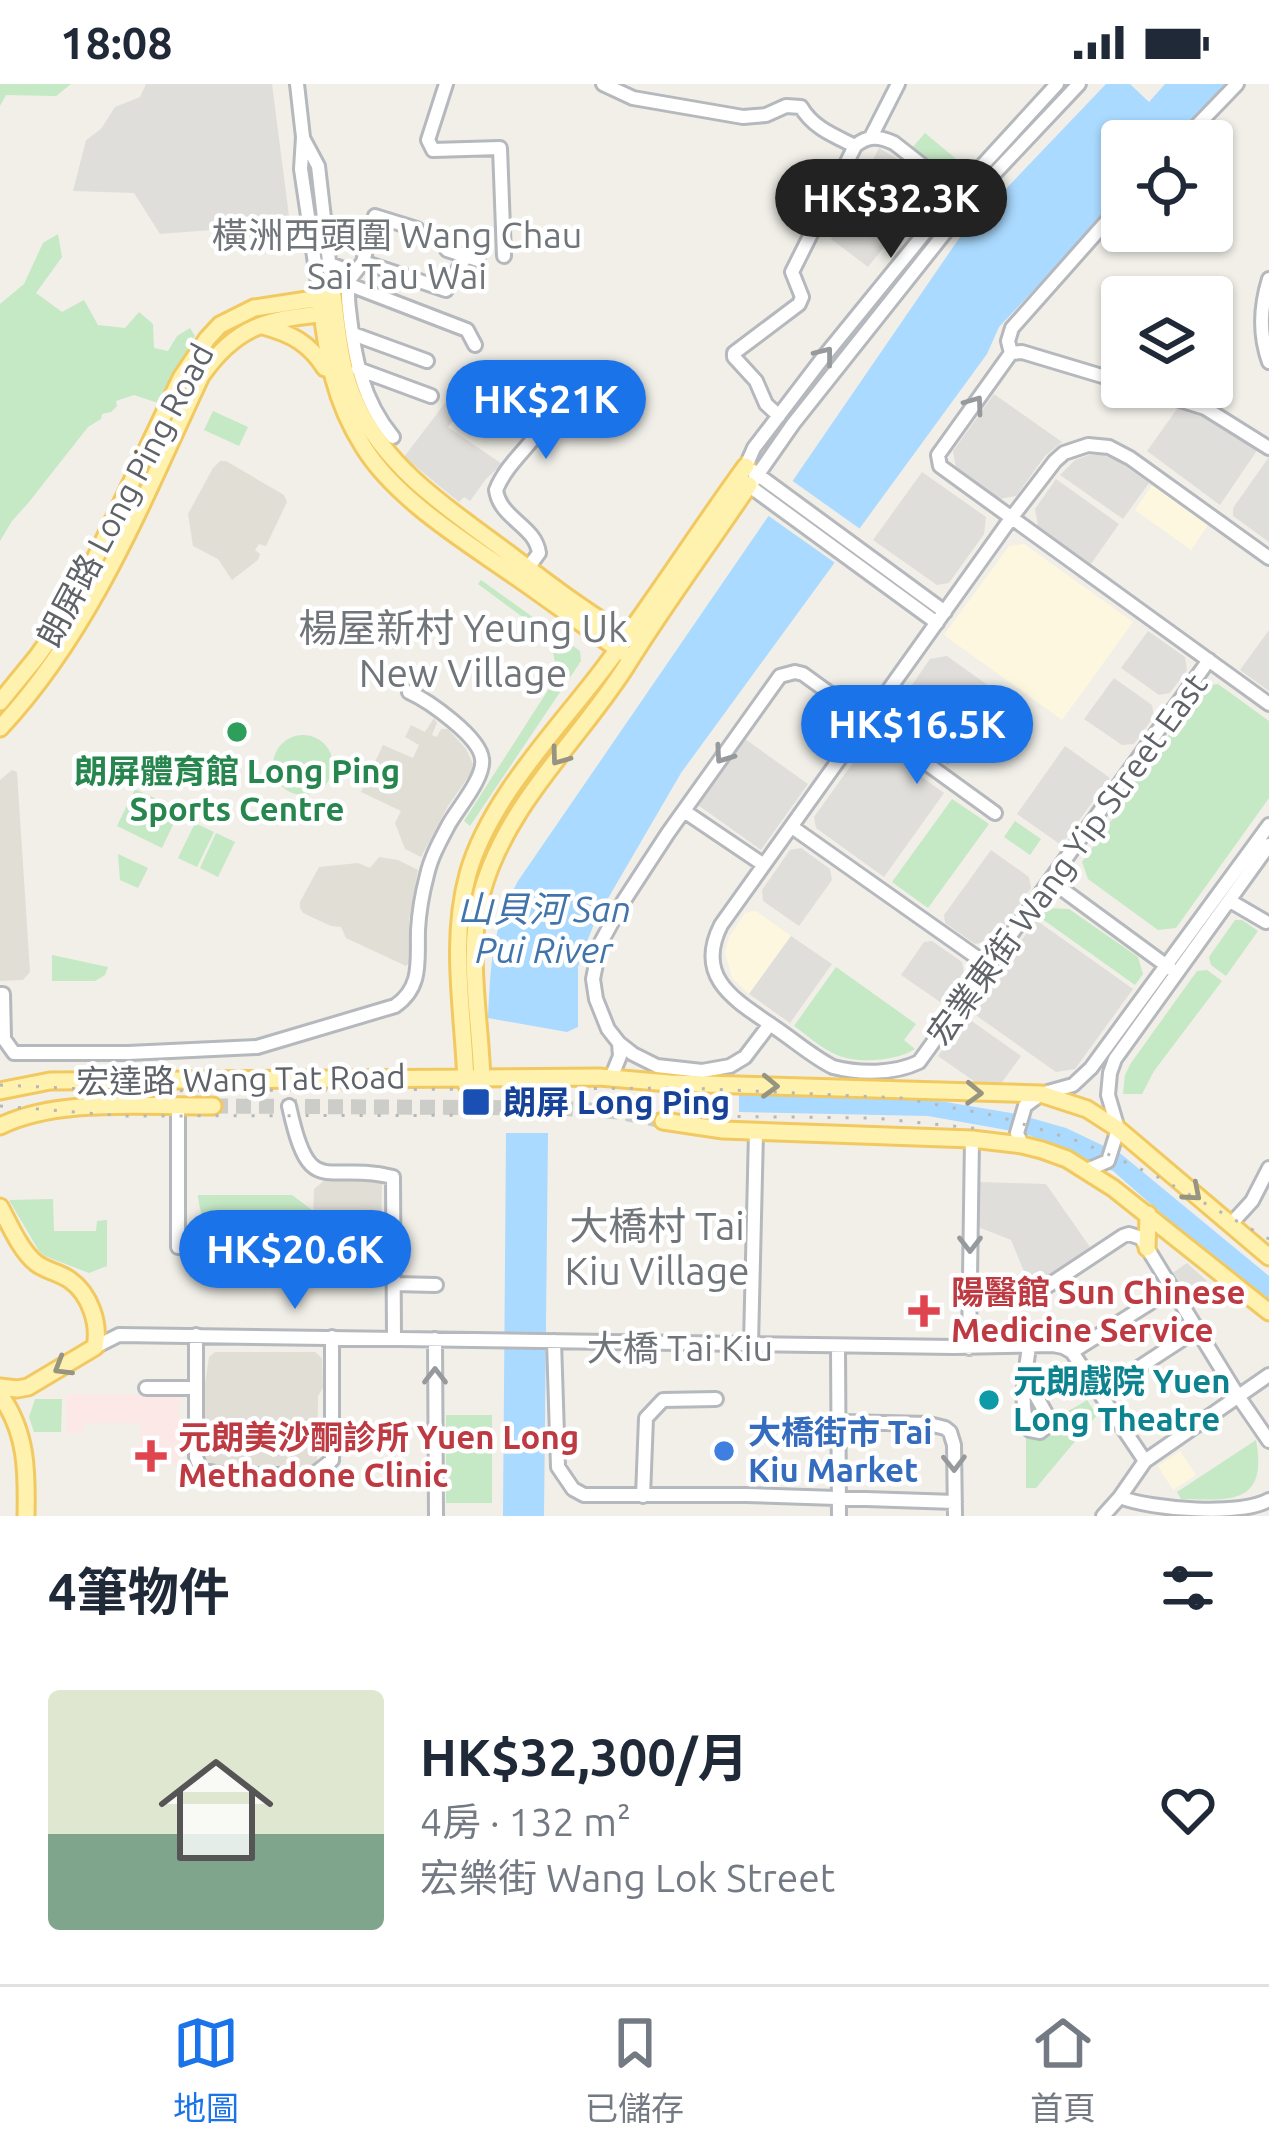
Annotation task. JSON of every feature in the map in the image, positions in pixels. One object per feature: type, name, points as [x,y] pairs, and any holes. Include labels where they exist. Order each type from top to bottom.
[{"type":"main road","name":"朗屏路 Long Ping Road","points":[[0,728],[50,666],[201,376],[219,350],[260,325],[328,305]]},
{"type":"main road","name":"朗屏路 Long Ping Road","points":[[0,702],[86,597],[181,378],[207,339],[220,325],[254,308],[328,305]]},
{"type":"main road","points":[[328,305],[331,375],[344,410],[363,447],[396,486],[464,541],[628,646]]},
{"type":"main road","points":[[328,305],[349,385],[377,440],[428,493],[628,646]]},
{"type":"main road","points":[[260,325],[306,344],[331,375]]},
{"type":"main road","points":[[474,1080],[474,952],[489,871],[514,823],[628,646],[754,481]]},
{"type":"main road","name":"宏達路 Wang Tat Road","points":[[0,1091],[50,1081],[611,1078],[1041,1094],[1087,1109],[1269,1257]]},
{"type":"main road","points":[[0,1141],[8,1122],[63,1108],[213,1106]]},
{"type":"main road","points":[[663,1121],[756,1132],[1019,1139],[1094,1168],[1269,1312]]},
{"type":"main road","points":[[0,1207],[30,1258],[75,1283],[97,1321],[95,1347],[28,1387],[0,1391],[17,1423],[26,1462],[26,1511]]},
{"type":"main road","points":[[1147,1248],[1148,1214]]},
{"type":"main road","points":[[17,1423],[19,1401],[28,1387]]},
{"type":"street","points":[[297,84],[301,169],[328,305]]},
{"type":"street","points":[[446,84],[428,140],[433,150],[500,148],[504,256]]},
{"type":"street","points":[[603,84],[633,98],[742,117],[793,105],[826,132],[855,146]]},
{"type":"street","points":[[871,137],[898,84]]},
{"type":"street","points":[[754,481],[754,448],[1057,84]]},
{"type":"street","points":[[754,481],[963,197],[1079,84]]},
{"type":"street","points":[[1202,120],[1237,84]]},
{"type":"street","points":[[303,137],[317,166],[330,264],[328,305]]},
{"type":"street","points":[[779,416],[766,404],[734,353],[801,300],[792,272],[855,146],[871,137],[894,143],[963,197]]},
{"type":"street","points":[[349,282],[363,262],[375,216],[417,229]]},
{"type":"street","points":[[1012,353],[1008,340],[1012,328],[1101,228]]},
{"type":"street","points":[[363,262],[446,290],[472,259],[447,250]]},
{"type":"street","points":[[330,264],[345,268],[358,370],[370,402],[393,436]]},
{"type":"street","points":[[1269,279],[1261,317],[1269,362]]},
{"type":"street","points":[[349,282],[467,330],[475,345]]},
{"type":"street","points":[[352,334],[427,361]]},
{"type":"street","points":[[1101,376],[1012,353],[938,458],[940,466],[1269,704]]},
{"type":"street","points":[[358,370],[431,396]]},
{"type":"street","points":[[1205,408],[1266,441]]},
{"type":"street","points":[[528,568],[538,554],[537,543],[500,507],[496,490],[547,419]]},
{"type":"street","points":[[995,813],[867,723],[803,674],[786,673],[774,682],[607,929],[593,979],[608,1030],[641,1060],[657,1066],[715,1070],[746,1057],[770,1024],[732,997],[716,974],[714,944],[729,915],[867,723],[1012,517],[1064,453],[1088,445],[1109,447],[1269,558]]},
{"type":"street","points":[[754,481],[941,618]]},
{"type":"street","name":"宏業東街 Wang Yip Street East","points":[[770,1024],[841,1069],[899,1070],[925,1057],[1209,660]]},
{"type":"street","points":[[0,994],[4,1040],[14,1053],[257,1047],[395,1006],[410,993],[418,973],[421,898],[430,861],[483,765],[476,744],[435,706],[409,692]]},
{"type":"street","points":[[684,811],[764,866]]},
{"type":"street","points":[[1094,1168],[1108,1161],[1116,1137],[1108,1095],[1115,1059],[1170,968],[1269,825]]},
{"type":"street","points":[[792,826],[989,966]]},
{"type":"street","points":[[1019,1139],[1025,1106],[1041,1094],[1069,1087],[1082,1078],[1230,901],[1269,845]]},
{"type":"street","points":[[1051,881],[1170,968]]},
{"type":"street","points":[[1230,901],[1266,922]]},
{"type":"street","points":[[611,1078],[620,1056],[619,1043]]},
{"type":"street","points":[[289,1106],[300,1149],[322,1173],[388,1174],[394,1179],[394,1337]]},
{"type":"street","points":[[178,1107],[178,1247],[197,1248]]},
{"type":"street","points":[[752,1344],[756,1132]]},
{"type":"street","points":[[969,1348],[972,1139]]},
{"type":"street","points":[[1230,1225],[1252,1201],[1269,1168]]},
{"type":"street","points":[[969,1294],[1040,1291],[1129,1234],[1141,1238],[1269,1441]]},
{"type":"street","points":[[394,1284],[436,1285]]},
{"type":"street","points":[[1072,1352],[1172,1288]]},
{"type":"street","points":[[97,1321],[119,1335],[1063,1347],[1072,1352],[1145,1461]]},
{"type":"street","points":[[1100,1393],[1198,1329]]},
{"type":"street","points":[[95,1347],[119,1335]]},
{"type":"street","points":[[196,1335],[196,1457],[201,1470],[226,1475],[314,1475],[332,1460],[332,1337]]},
{"type":"street","points":[[435,1339],[436,1516]]},
{"type":"street","points":[[552,1341],[558,1467],[573,1490],[584,1495],[746,1496],[955,1509],[950,1432],[928,1424],[841,1422]]},
{"type":"street","points":[[838,1346],[839,1516]]},
{"type":"street","points":[[1026,1378],[1029,1346]]},
{"type":"street","points":[[1103,1516],[1145,1461],[1269,1375]]},
{"type":"street","points":[[146,1388],[196,1388]]},
{"type":"street","points":[[644,1496],[646,1418],[663,1400],[716,1399]]},
{"type":"street","points":[[1120,1497],[1144,1507],[1226,1511],[1249,1510],[1269,1500]]},
{"type":"shaded area","points":[[146,84],[272,84],[290,224],[160,234],[134,193],[73,191],[86,140],[101,129],[115,107],[140,97]]},
{"type":"shaded area","points":[[879,148],[936,182],[868,267],[831,239]]},
{"type":"shaded area","points":[[467,374],[482,385],[448,427],[502,464],[470,501],[464,497],[459,502],[404,457]]},
{"type":"shaded area","points":[[994,394],[1062,442],[1045,456],[1016,496],[999,499],[956,468],[953,451]]},
{"type":"shaded area","points":[[1177,409],[1203,415],[1258,449],[1220,505],[1147,451]]},
{"type":"shaded area","points":[[1089,455],[1117,460],[1149,483],[1123,519],[1060,475],[1075,460]]},
{"type":"shaded area","points":[[1269,457],[1269,542],[1233,516],[1233,508]]},
{"type":"shaded area","points":[[220,461],[284,495],[287,502],[266,546],[259,544],[255,550],[260,554],[258,560],[232,580],[218,559],[193,546],[188,514]]},
{"type":"shaded area","points":[[922,472],[986,517],[984,534],[949,583],[937,585],[873,540]]},
{"type":"shaded area","points":[[1056,479],[1119,524],[1091,564],[1038,526],[1035,509]]},
{"type":"shaded area","points":[[1152,485],[1208,525],[1191,550],[1135,510]]},
{"type":"shaded area","points":[[1024,544],[1133,622],[1062,720],[944,635],[1009,546]]},
{"type":"shaded area","points":[[1269,630],[1269,691],[1240,670]]},
{"type":"shaded area","points":[[1148,631],[1185,657],[1187,670],[1170,693],[1159,695],[1121,668]]},
{"type":"shaded area","points":[[947,656],[1000,694],[948,765],[895,728],[893,712],[930,659]]},
{"type":"shaded area","points":[[1114,678],[1152,705],[1154,716],[1134,744],[1122,745],[1084,719]]},
{"type":"shaded area","points":[[434,718],[432,735],[437,737],[441,729],[448,729],[473,764],[421,857],[405,849],[395,823],[401,811],[361,792],[383,745],[413,758],[419,745],[405,737],[411,725],[425,732]]},
{"type":"shaded area","points":[[745,739],[808,784],[761,850],[698,805]]},
{"type":"shaded area","points":[[876,744],[944,793],[884,877],[816,828],[814,817],[865,746]]},
{"type":"shaded area","points":[[1065,746],[1110,778],[1061,845],[1017,814]]},
{"type":"shaded area","points":[[12,770],[17,772],[30,972],[23,980],[0,981],[0,780]]},
{"type":"shaded area","points":[[801,848],[830,869],[832,880],[799,926],[763,901],[762,890],[790,850]]},
{"type":"shaded area","points":[[991,850],[1029,877],[1031,888],[993,941],[975,944],[945,923],[944,915]]},
{"type":"shaded area","points":[[379,857],[418,870],[406,966],[346,938],[341,927],[300,908],[319,867],[358,863],[370,868]]},
{"type":"shaded area","points":[[756,911],[791,936],[749,994],[732,978],[725,953],[745,913]]},
{"type":"shaded area","points":[[1036,920],[1133,989],[1075,1069],[1056,1072],[970,1011]]},
{"type":"shaded area","points":[[791,936],[832,964],[790,1023],[749,994]]},
{"type":"shaded area","points":[[932,941],[962,962],[965,979],[946,1006],[901,975],[924,942]]},
{"type":"shaded area","points":[[966,1017],[1021,1056],[1000,1085],[978,1084],[938,1056]]},
{"type":"shaded area","points":[[326,1179],[382,1179],[381,1246],[365,1245],[365,1229],[312,1255],[314,1189]]},
{"type":"shaded area","points":[[980,1182],[1046,1184],[1090,1247],[1030,1286],[1011,1240],[978,1227]]},
{"type":"shaded area","points":[[1187,1263],[1207,1281],[1183,1294],[1171,1274]]},
{"type":"shaded area","points":[[215,1352],[315,1352],[322,1358],[314,1466],[209,1466],[201,1457],[201,1410],[209,1357]]},
{"type":"shaded area","points":[[66,1394],[179,1394],[179,1465],[141,1465],[140,1423],[84,1423],[83,1433],[66,1433]]},
{"type":"shaded area","points":[[1180,1451],[1196,1475],[1173,1490],[1158,1466]]},
{"type":"green space","points":[[0,84],[71,84],[56,96],[6,95],[0,106]]},
{"type":"green space","points":[[925,133],[961,163],[948,177],[912,148]]},
{"type":"green space","points":[[58,234],[62,257],[36,293],[62,312],[84,300],[98,325],[125,328],[139,312],[153,324],[154,348],[168,351],[177,336],[190,328],[195,336],[158,403],[134,395],[116,401],[111,412],[88,427],[0,541],[0,304],[24,284],[43,243]]},
{"type":"green space","points":[[213,411],[248,427],[239,446],[204,430]]},
{"type":"green space","points":[[481,580],[580,651],[581,661],[470,826],[464,821],[557,676],[551,638],[478,584]]},
{"type":"green space","points":[[1218,684],[1269,721],[1269,798],[1176,928],[1158,930],[1088,879],[1082,862],[1204,686]]},
{"type":"green space","points":[[303,735],[324,744],[333,765],[324,786],[303,795],[282,786],[273,765],[282,744]]},
{"type":"green space","points":[[135,789],[180,810],[162,848],[117,826]]},
{"type":"green space","points":[[952,799],[989,824],[928,908],[892,882]]},
{"type":"green space","points":[[1015,821],[1041,839],[1030,855],[1004,837]]},
{"type":"green space","points":[[195,823],[214,832],[197,867],[178,858]]},
{"type":"green space","points":[[216,833],[235,842],[218,877],[200,868]]},
{"type":"green space","points":[[118,854],[148,868],[138,888],[120,880]]},
{"type":"green space","points":[[1044,908],[1069,909],[1138,957],[1143,974],[1135,985],[1038,916]]},
{"type":"green space","points":[[1235,920],[1258,931],[1226,976],[1211,965],[1209,957]]},
{"type":"green space","points":[[52,955],[108,967],[95,981],[52,981]]},
{"type":"green space","points":[[836,967],[916,1024],[904,1040],[915,1049],[888,1059],[846,1058],[794,1026]]},
{"type":"green space","points":[[1207,970],[1222,981],[1142,1094],[1123,1094],[1131,1063],[1197,971]]},
{"type":"green space","points":[[198,1195],[292,1195],[312,1210],[311,1255],[286,1261],[220,1261]]},
{"type":"green space","points":[[53,1199],[54,1231],[96,1231],[97,1221],[107,1220],[107,1266],[89,1273],[45,1256],[9,1200]]},
{"type":"green space","points":[[35,1399],[62,1399],[61,1432],[34,1432],[29,1417]]},
{"type":"green space","points":[[1087,1400],[1097,1415],[1036,1488],[1026,1488],[1026,1438],[1044,1436],[1062,1415]]},
{"type":"green space","points":[[446,1415],[492,1415],[492,1503],[446,1503]]},
{"type":"green space","points":[[1256,1440],[1256,1478],[1249,1489],[1227,1499],[1181,1499],[1177,1492]]},
{"type":"water","name":"山貝河 San Pui River","points":[[1106,84],[1130,84],[1149,102],[1165,84],[1227,84],[1193,120],[1101,120],[1101,218],[999,327],[987,354],[681,773],[596,919],[578,967],[578,1027],[567,1032],[488,1018],[497,931],[518,881],[960,237]]},
{"type":"water","points":[[739,1090],[928,1099],[1017,1114],[1066,1128],[1121,1154],[1269,1276],[1269,1299],[1113,1171],[1024,1133],[928,1116],[739,1112]]},
{"type":"water","points":[[506,1133],[548,1133],[544,1516],[503,1516]]},
{"type":"pier","points":[[787,477],[863,531],[838,565],[763,512]]},
{"type":"tunnel","points":[[213,1106],[559,1108],[663,1121]]},
{"type":"railway","points":[[0,1085],[125,1091],[688,1088],[901,1098],[997,1116],[1081,1142],[1156,1176],[1269,1239]]},
{"type":"railway","points":[[0,1106],[125,1116],[874,1118],[982,1129]]},
{"type":"place","name":"朗屏體育館 Long Ping Sports Centre","points":[[237,732]]},
{"type":"place","name":"朗屏 Long Ping","points":[[476,1102]]},
{"type":"place","name":"陽醫館 Sun Chinese Medicine Service","points":[[924,1311]]},
{"type":"place","name":"元朗戲院 Yuen Long Theatre","points":[[989,1400]]},
{"type":"place","name":"大橋街市 Tai Kiu Market","points":[[724,1451]]},
{"type":"place","name":"元朗美沙酮診所 Yuen Long Methadone Clinic","points":[[151,1456]]},
{"type":"district","name":"橫洲西頭圍 Wang Chau Sai Tau Wai","points":[[397,256]]},
{"type":"district","name":"楊屋新村 Yeung Uk New Village","points":[[463,650]]},
{"type":"district","name":"大橋村 Tai Kiu Village","points":[[657,1248]]},
{"type":"district","name":"大橋 Tai Kiu","points":[[680,1348]]}]
